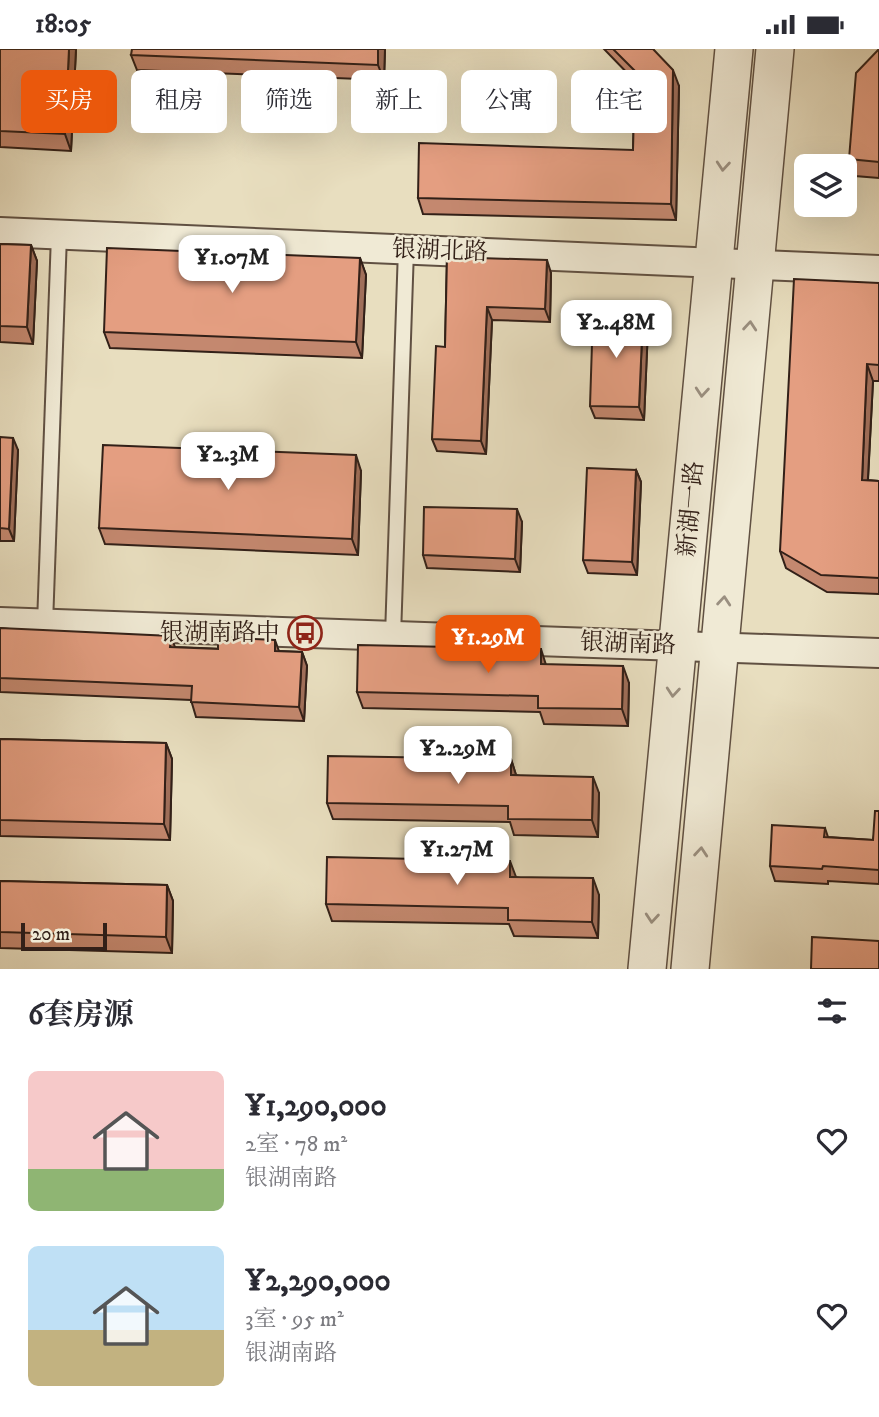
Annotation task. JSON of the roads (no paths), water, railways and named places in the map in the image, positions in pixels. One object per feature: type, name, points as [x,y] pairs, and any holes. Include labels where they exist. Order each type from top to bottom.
[{"type":"street","name":"新湖一路","points":[[647,969],[733,51]]},
{"type":"street","name":"新湖一路","points":[[690,969],[777,52]]},
{"type":"street","name":"银湖北路","points":[[0,232],[879,270]]},
{"type":"street","name":"银湖南路","points":[[0,622],[879,653]]},
{"type":"lane","points":[[45,624],[59,235]]},
{"type":"lane","points":[[393,636],[406,249]]},
{"type":"place","name":"银湖南路中","points":[[305,633]]}]
